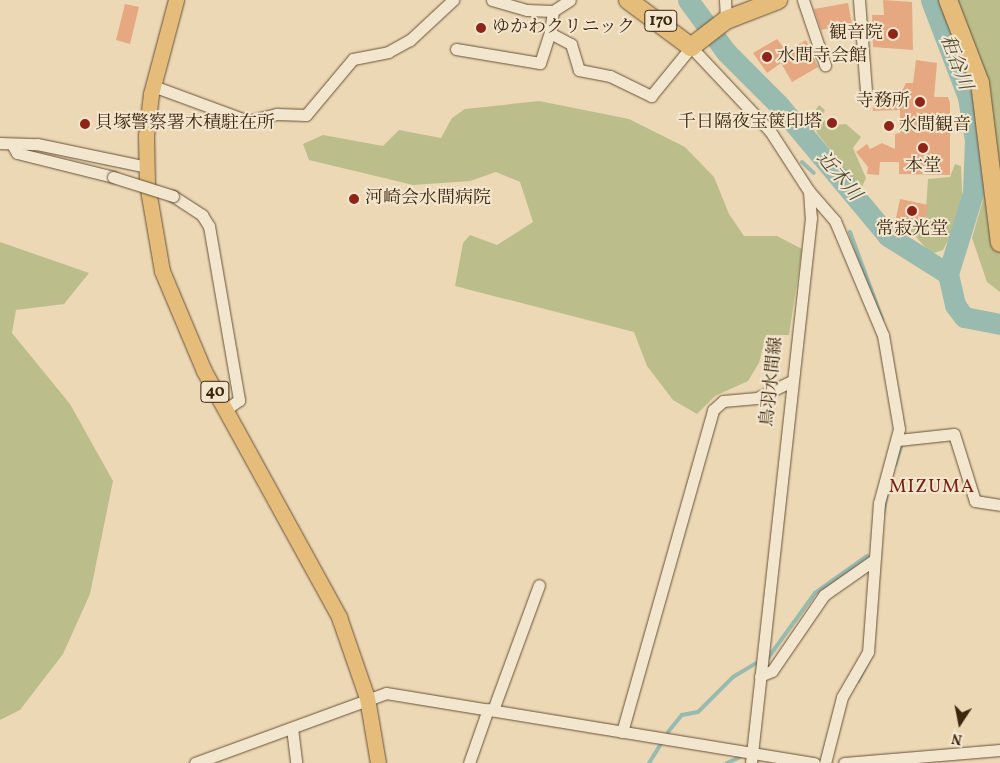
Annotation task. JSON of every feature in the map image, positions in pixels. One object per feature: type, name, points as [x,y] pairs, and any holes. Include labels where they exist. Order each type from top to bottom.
[{"type":"highway","name":"170","points":[[628,0],[695,43],[724,22],[778,0]]},
{"type":"highway","points":[[948,0],[980,83],[1000,243]]},
{"type":"main road","name":"40","points":[[176,0],[153,86],[147,168],[162,271],[190,343],[225,410],[330,597],[367,698],[378,763]]},
{"type":"street","points":[[153,86],[248,121],[277,114],[306,115],[353,59],[388,52],[410,40],[454,0]]},
{"type":"street","points":[[492,0],[526,10],[554,11],[570,0]]},
{"type":"street","points":[[724,22],[725,0]]},
{"type":"street","points":[[803,0],[825,65]]},
{"type":"street","points":[[859,0],[866,90]]},
{"type":"street","points":[[456,49],[540,63],[550,34],[554,11]]},
{"type":"street","points":[[550,34],[571,44],[579,70],[610,76],[651,96],[695,43]]},
{"type":"street","name":"鳥羽水間線","points":[[695,43],[770,131],[809,191],[811,218],[790,382],[752,758]]},
{"type":"street","points":[[0,143],[13,146],[38,144],[147,168]]},
{"type":"street","points":[[13,146],[17,153],[113,177],[186,202],[209,226],[228,313],[239,400],[225,410]]},
{"type":"street","points":[[809,191],[835,220],[883,335],[898,440],[879,503],[868,652],[842,697],[825,763]]},
{"type":"street","points":[[622,732],[713,410],[723,401],[757,398],[790,382]]},
{"type":"street","points":[[898,440],[954,434],[975,501],[1000,504]]},
{"type":"street","points":[[760,676],[772,671],[824,596],[874,560]]},
{"type":"street","points":[[469,763],[539,585]]},
{"type":"street","points":[[195,763],[292,728],[367,698],[386,693],[622,732],[752,758],[814,763]]},
{"type":"street","points":[[292,728],[296,763]]},
{"type":"street","points":[[844,763],[1000,750]]},
{"type":"green space","points":[[956,0],[1000,0],[1000,292],[987,282],[972,238],[985,193],[987,80]]},
{"type":"green space","points":[[539,101],[629,119],[685,147],[714,177],[729,214],[744,236],[777,236],[802,249],[789,335],[766,335],[759,363],[748,381],[715,396],[697,414],[673,400],[647,366],[634,332],[455,286],[463,243],[470,235],[497,245],[533,222],[520,182],[496,172],[470,181],[413,185],[309,160],[303,144],[323,135],[383,146],[399,130],[441,138],[452,118],[465,109]]},
{"type":"green space","points":[[819,105],[825,110],[822,118],[829,125],[846,124],[861,137],[853,148],[866,178],[861,189],[817,133],[812,115]]},
{"type":"green space","points":[[955,164],[961,166],[963,212],[943,250],[931,254],[910,230],[925,224],[928,179],[950,177]]},
{"type":"green space","points":[[0,242],[89,273],[64,304],[16,310],[12,333],[70,404],[113,481],[90,594],[63,654],[20,710],[0,720]]},
{"type":"building","name":"観音院","points":[[883,0],[912,2],[913,50],[873,47],[872,15],[884,15]]},
{"type":"building","points":[[848,3],[852,24],[831,34],[830,28],[821,30],[814,9]]},
{"type":"building","points":[[125,4],[139,7],[130,44],[116,40]]},
{"type":"building","points":[[777,39],[787,52],[806,40],[818,67],[792,82],[781,63],[767,73],[753,53]]},
{"type":"building","points":[[916,60],[937,63],[934,97],[948,97],[950,103],[950,175],[899,174],[899,162],[880,162],[879,175],[867,174],[868,167],[856,152],[867,144],[870,149],[882,143],[895,149],[895,134],[900,133],[900,110],[873,111],[872,94],[901,93],[906,83],[913,83]]},
{"type":"building","name":"常寂光堂","points":[[900,199],[928,205],[924,224],[896,218]]},
{"type":"waterway","name":"近木川","points":[[688,0],[726,52],[778,104],[888,236],[948,274]]},
{"type":"waterway","name":"秬谷川","points":[[931,0],[968,97],[975,140],[973,193],[948,274],[955,305],[964,317],[1000,324]]},
{"type":"waterway","points":[[802,162],[814,173]]},
{"type":"waterway","points":[[850,232],[882,319]]},
{"type":"waterway","points":[[895,465],[903,441]]},
{"type":"waterway","points":[[883,514],[887,494]]},
{"type":"waterway","points":[[768,658],[815,593],[867,556]]},
{"type":"waterway","points":[[858,681],[872,654]]},
{"type":"waterway","points":[[668,732],[682,715],[698,712],[733,677],[756,663]]},
{"type":"waterway","points":[[649,763],[661,744]]},
{"type":"waterway","points":[[727,763],[740,757]]},
{"type":"place","name":"ゆかわクリニック","points":[[481,28]]},
{"type":"place","name":"観音院","points":[[893,34]]},
{"type":"place","name":"水間寺会館","points":[[767,57]]},
{"type":"place","name":"寺務所","points":[[920,102]]},
{"type":"place","name":"千日隔夜宝篋印塔","points":[[832,123]]},
{"type":"place","name":"貝塚警察署木積駐在所","points":[[85,124]]},
{"type":"place","name":"水間観音","points":[[889,126]]},
{"type":"place","name":"本堂","points":[[923,148]]},
{"type":"place","name":"河崎会水間病院","points":[[354,199]]},
{"type":"place","name":"常寂光堂","points":[[912,211]]},
{"type":"district","name":"MIZUMA","points":[[932,488]]}]
